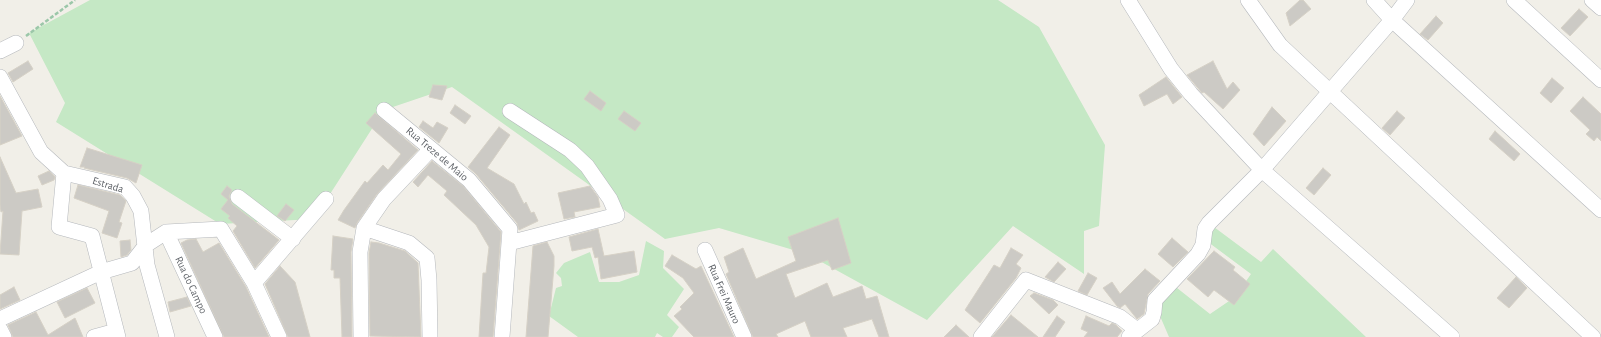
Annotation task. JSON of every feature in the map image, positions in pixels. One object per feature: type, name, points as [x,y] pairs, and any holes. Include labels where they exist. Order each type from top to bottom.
[{"type":"street","points":[[1128,0],[1171,69],[1191,94],[1262,170],[1452,337]]},
{"type":"street","points":[[1248,0],[1280,45],[1328,92],[1593,337]]},
{"type":"street","points":[[1374,0],[1392,20],[1601,210]]},
{"type":"street","points":[[981,337],[1026,280],[1120,317],[1133,333],[1153,316],[1155,300],[1198,254],[1203,245],[1205,229],[1209,223],[1262,170],[1328,92],[1392,20],[1407,0]]},
{"type":"street","points":[[1514,0],[1601,80]]},
{"type":"street","points":[[1592,0],[1601,8]]},
{"type":"street","points":[[0,51],[16,43]]},
{"type":"street","points":[[0,76],[40,152],[64,173],[59,227],[92,236],[117,334],[94,337]]},
{"type":"street","name":"Rua Treze de Maio","points":[[384,110],[469,180],[510,229],[502,337]]},
{"type":"street","points":[[509,243],[616,215],[610,199],[587,166],[570,150],[510,111]]},
{"type":"street","points":[[361,337],[360,252],[364,228],[384,199],[431,149]]},
{"type":"street","name":"Estrada","points":[[64,173],[125,187],[133,196],[141,211],[146,245]]},
{"type":"street","points":[[238,197],[293,239]]},
{"type":"street","points":[[254,283],[326,199]]},
{"type":"street","points":[[364,228],[409,244],[427,258],[430,337]]},
{"type":"street","points":[[0,319],[101,272],[132,263],[146,245],[166,232],[221,229],[254,283],[279,337]]},
{"type":"street","name":"Rua do Campo","points":[[166,232],[215,337]]},
{"type":"street","points":[[146,245],[148,265],[167,337]]},
{"type":"street","name":"Rua Frei Mauro","points":[[705,250],[742,336]]},
{"type":"street","points":[[0,329],[4,337]]},
{"type":"path","points":[[16,43],[75,0]]},
{"type":"green space","points":[[90,0],[998,0],[1039,27],[1105,145],[1099,226],[1084,231],[1084,274],[1013,226],[927,320],[807,254],[719,228],[665,239],[452,87],[384,110],[314,219],[220,224],[56,122],[65,103],[29,33]]},
{"type":"green space","points":[[1214,227],[1261,262],[1273,249],[1366,337],[1169,337],[1154,302],[1172,284],[1210,314],[1235,297],[1251,274],[1204,239]]},
{"type":"green space","points":[[646,241],[664,251],[663,268],[684,289],[667,315],[679,327],[672,337],[663,337],[657,333],[655,337],[578,337],[549,316],[556,288],[562,286],[561,278],[556,273],[564,263],[590,252],[599,282],[619,282],[639,275]]},
{"type":"building","points":[[1300,0],[1303,0],[1311,9],[1290,26],[1286,13]]},
{"type":"building","points":[[1579,9],[1588,17],[1570,36],[1561,28]]},
{"type":"building","points":[[1436,16],[1443,23],[1428,40],[1420,34]]},
{"type":"building","points":[[28,61],[33,69],[13,82],[8,73]]},
{"type":"building","points":[[1213,61],[1227,89],[1233,82],[1240,90],[1223,109],[1204,92],[1202,93],[1187,75]]},
{"type":"building","points":[[1166,77],[1182,97],[1173,104],[1167,94],[1144,106],[1139,95]]},
{"type":"building","points":[[1552,78],[1564,88],[1551,103],[1540,93]]},
{"type":"building","points":[[433,85],[447,86],[442,100],[429,97]]},
{"type":"building","points":[[590,91],[606,103],[601,111],[584,99]]},
{"type":"building","points":[[0,96],[22,136],[0,145]]},
{"type":"building","points":[[1583,97],[1601,114],[1601,141],[1597,137],[1594,141],[1586,134],[1590,130],[1570,111]]},
{"type":"building","points":[[455,105],[471,116],[465,124],[450,113]]},
{"type":"building","points":[[1272,107],[1286,121],[1264,146],[1253,134]]},
{"type":"building","points":[[624,111],[641,123],[635,131],[618,119]]},
{"type":"building","points":[[1397,111],[1405,118],[1390,135],[1382,128]]},
{"type":"building","points":[[375,113],[418,150],[377,194],[355,228],[338,220],[344,210],[365,181],[367,183],[383,165],[388,170],[401,154],[366,123]]},
{"type":"building","points":[[423,121],[433,128],[437,122],[448,128],[439,143],[419,127]]},
{"type":"building","points":[[499,127],[510,135],[487,168],[514,184],[524,204],[526,202],[531,213],[534,212],[538,221],[519,230],[517,223],[476,174],[468,167]]},
{"type":"building","points":[[1495,131],[1520,154],[1514,161],[1489,139]]},
{"type":"building","points":[[87,148],[142,165],[136,183],[127,178],[80,167]]},
{"type":"building","points":[[0,157],[16,193],[38,189],[42,207],[22,211],[19,255],[0,254],[3,211],[1,212],[0,205]]},
{"type":"building","points":[[432,161],[463,186],[501,232],[493,337],[479,337],[483,273],[486,273],[489,247],[476,225],[444,195],[447,191],[428,175],[418,187],[413,182]]},
{"type":"building","points":[[1323,168],[1331,175],[1314,195],[1306,188]]},
{"type":"building","points":[[49,171],[55,177],[54,180],[42,185],[38,176]]},
{"type":"building","points":[[78,185],[120,195],[126,201],[119,222],[122,223],[117,238],[102,233],[109,211],[74,198]]},
{"type":"building","points":[[227,186],[232,190],[229,196],[232,204],[279,240],[255,268],[233,231],[237,226],[228,218],[230,216],[221,209],[228,200],[221,194]]},
{"type":"building","points":[[590,186],[598,197],[600,207],[574,212],[575,217],[564,219],[558,193]]},
{"type":"building","points":[[286,204],[294,210],[285,221],[277,216]]},
{"type":"building","points":[[838,218],[851,263],[832,270],[828,260],[786,274],[795,298],[827,283],[833,297],[862,286],[866,299],[877,296],[889,337],[879,337],[872,319],[843,328],[847,337],[811,337],[805,321],[776,334],[778,337],[753,337],[726,274],[729,272],[724,257],[743,248],[756,279],[796,261],[788,237]]},
{"type":"building","points":[[598,229],[604,256],[634,251],[637,272],[601,279],[598,257],[595,258],[592,247],[572,251],[569,237]]},
{"type":"building","points":[[333,236],[353,239],[351,252],[352,337],[342,337],[340,278],[334,278],[334,270],[331,270]]},
{"type":"building","points":[[1172,238],[1188,252],[1173,267],[1158,254]]},
{"type":"building","points":[[196,239],[203,252],[219,243],[246,287],[269,337],[224,337],[181,243],[187,240]]},
{"type":"building","points":[[130,240],[131,250],[127,255],[121,257],[120,241]]},
{"type":"building","points":[[371,242],[405,251],[418,263],[421,337],[370,336],[369,253]]},
{"type":"building","points":[[547,242],[554,256],[548,337],[526,337],[533,246]]},
{"type":"building","points":[[1011,248],[1023,255],[1016,264],[1021,268],[1016,278],[980,323],[965,310],[994,265],[1000,268]]},
{"type":"building","points":[[1214,251],[1235,267],[1233,270],[1250,284],[1234,305],[1214,290],[1208,297],[1187,279]]},
{"type":"building","points":[[672,255],[696,269],[701,266],[734,337],[694,337],[674,316],[682,309],[680,307],[694,293],[683,278],[665,266]]},
{"type":"building","points":[[1058,262],[1066,269],[1054,282],[1045,277]]},
{"type":"building","points":[[280,266],[295,282],[310,337],[288,337],[265,284]]},
{"type":"building","points":[[1145,269],[1160,281],[1148,294],[1144,314],[1137,319],[1125,304],[1120,308],[1117,306],[1103,288],[1112,282],[1120,294]]},
{"type":"building","points":[[1088,273],[1097,278],[1087,295],[1078,291]]},
{"type":"building","points":[[1516,277],[1527,288],[1509,308],[1497,298]]},
{"type":"building","points":[[14,287],[20,300],[0,309],[0,295]]},
{"type":"building","points":[[87,288],[95,303],[65,318],[57,302]]},
{"type":"building","points":[[1034,293],[1053,300],[1058,305],[1049,314],[1030,296]]},
{"type":"building","points":[[187,297],[191,306],[170,312],[168,302]]},
{"type":"building","points":[[36,312],[48,335],[75,318],[83,337],[13,337],[8,325]]},
{"type":"building","points":[[1011,315],[1038,337],[992,337]]},
{"type":"building","points":[[1057,316],[1065,322],[1055,337],[1043,337]]},
{"type":"building","points":[[1086,316],[1109,326],[1112,323],[1122,331],[1117,337],[1084,337],[1088,332],[1081,329]]},
{"type":"building","points":[[956,325],[969,337],[944,337]]}]
